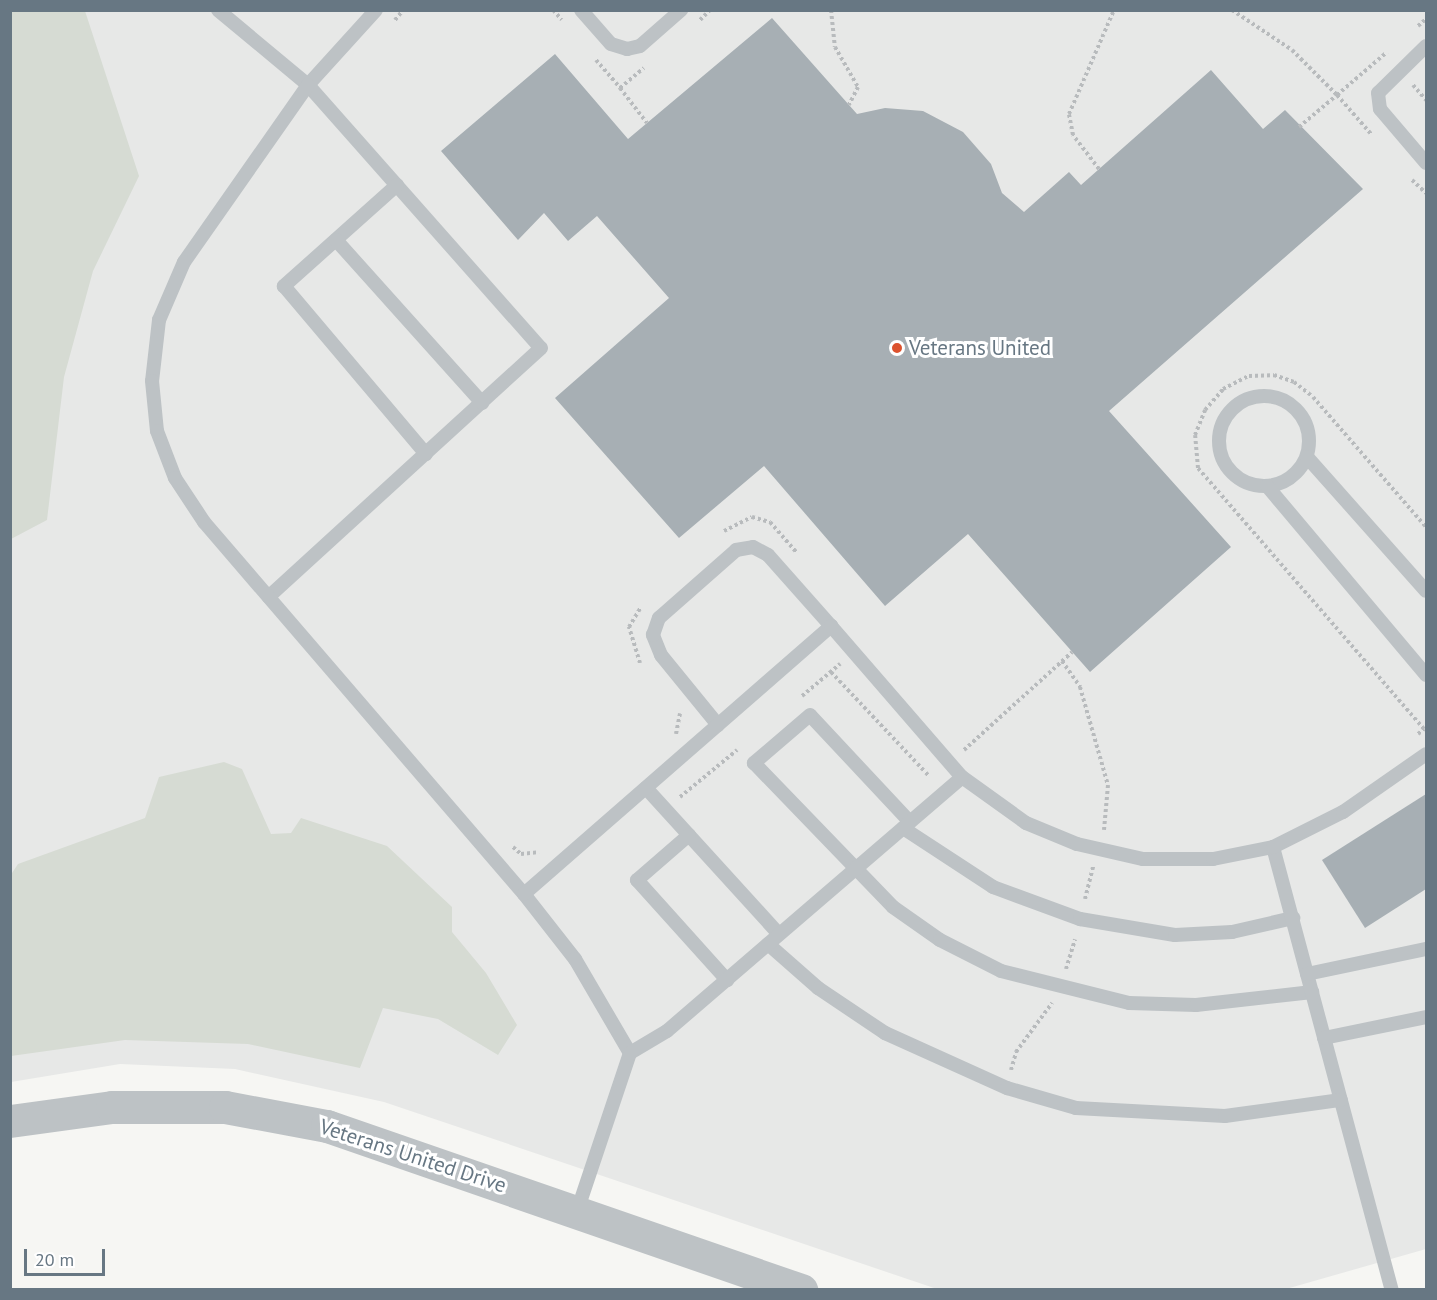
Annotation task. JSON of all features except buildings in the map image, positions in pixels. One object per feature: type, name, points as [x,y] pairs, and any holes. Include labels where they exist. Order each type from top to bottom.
[{"type":"street","name":"Veterans United Drive","points":[[10,1121],[112,1107],[225,1107],[327,1126],[801,1290]]},
{"type":"lane","points":[[218,10],[308,85],[541,348],[268,597]]},
{"type":"lane","points":[[376,10],[308,85],[184,262],[159,320],[152,381],[158,431],[175,478],[204,522],[524,894],[576,959],[630,1053]]},
{"type":"lane","points":[[581,10],[611,44],[627,49],[640,46],[681,10]]},
{"type":"lane","points":[[1426,46],[1378,93],[1380,109],[1426,163]]},
{"type":"lane","points":[[397,185],[284,286],[426,454]]},
{"type":"lane","points":[[336,240],[482,403]]},
{"type":"lane","points":[[1258,395],[1288,402],[1307,426],[1306,457],[1291,477],[1267,486],[1244,481],[1226,467],[1218,437],[1230,409],[1258,395]]},
{"type":"lane","points":[[1306,457],[1426,591]]},
{"type":"lane","points":[[1267,486],[1426,675]]},
{"type":"lane","points":[[718,725],[661,655],[653,635],[659,618],[736,550],[753,547],[768,555],[962,777],[1026,822],[1097,848],[1143,859],[1213,860],[1273,847],[1343,812],[1426,754]]},
{"type":"lane","points":[[524,894],[831,626]]},
{"type":"lane","points":[[1293,918],[1232,932],[1175,935],[1080,919],[993,887],[907,825],[810,715],[754,763],[853,871],[940,940],[1001,971],[1061,990],[1129,1003],[1196,1005],[1312,992]]},
{"type":"lane","points":[[577,1211],[630,1053],[667,1031],[962,777]]},
{"type":"lane","points":[[646,788],[779,934]]},
{"type":"lane","points":[[689,835],[637,880],[727,980]]},
{"type":"lane","points":[[1273,847],[1392,1290]]},
{"type":"lane","points":[[768,944],[818,988],[885,1033],[1007,1088],[1076,1108],[1144,1114],[1225,1116],[1341,1100]]},
{"type":"lane","points":[[1307,974],[1426,949]]},
{"type":"lane","points":[[1324,1038],[1426,1017]]},
{"type":"path","points":[[831,10],[835,47],[858,87],[849,105]]},
{"type":"path","points":[[1099,169],[1073,135],[1069,114],[1114,10]]},
{"type":"path","points":[[1232,10],[1292,50],[1336,95]]},
{"type":"path","points":[[1410,33],[1426,19]]},
{"type":"path","points":[[1299,127],[1393,47]]},
{"type":"path","points":[[620,88],[647,123]]},
{"type":"path","points":[[831,672],[926,778],[949,762],[1072,652]]},
{"type":"path","points":[[1007,1088],[1016,1052],[1061,990],[1097,848],[1108,817],[1108,785],[1080,687],[1062,661]]},
{"type":"shaded area","points":[[11,10],[85,11],[139,176],[93,271],[64,377],[47,520],[11,539]]},
{"type":"shaded area","points":[[11,11],[1426,11],[1426,1249],[1286,1289],[937,1289],[384,1102],[235,1069],[120,1064],[11,1082]]},
{"type":"shaded area","points":[[224,762],[242,769],[271,834],[291,833],[301,818],[387,846],[452,907],[452,932],[486,973],[517,1025],[498,1055],[438,1019],[383,1008],[360,1068],[248,1044],[125,1040],[11,1056],[10,876],[18,864],[145,818],[159,777]]},
{"type":"place","name":"Veterans United","points":[[897,348]]}]
